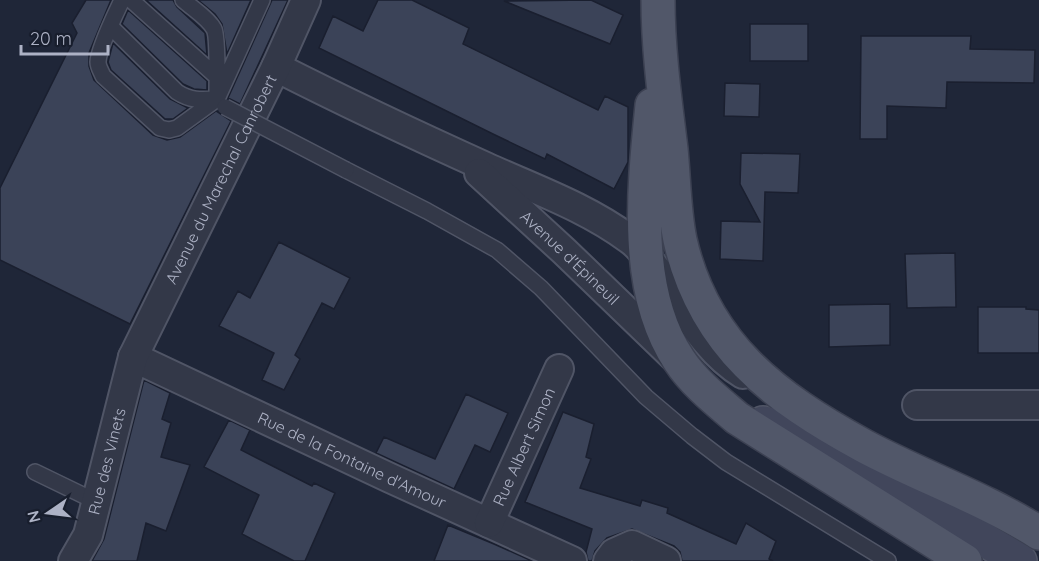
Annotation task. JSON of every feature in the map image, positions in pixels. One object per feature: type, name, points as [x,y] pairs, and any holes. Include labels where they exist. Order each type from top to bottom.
[{"type":"main road","points":[[658,0],[658,35],[639,248],[664,332],[679,361],[705,391],[737,418],[965,561]]},
{"type":"main road","points":[[658,35],[680,239],[697,291],[711,319],[726,341],[748,366],[791,401],[864,446],[989,504],[1039,533]]},
{"type":"main road","points":[[737,418],[778,426],[838,460],[921,502],[1020,561]]},
{"type":"main road","points":[[989,504],[1039,514]]},
{"type":"street","name":"Avenue du Marechal Canrobert","points":[[133,357],[276,67],[306,0]]},
{"type":"street","name":"Avenue d'Épineuil","points":[[276,67],[459,155],[589,214],[639,248]]},
{"type":"street","name":"Avenue d'Épineuil","points":[[459,155],[679,361]]},
{"type":"street","points":[[639,248],[711,348],[732,367],[791,401]]},
{"type":"street","name":"Rue des Vinets","points":[[73,561],[88,535],[133,357]]},
{"type":"street","name":"Rue de la Fontaine d'Amour","points":[[133,357],[572,561]]},
{"type":"street","name":"Rue Albert Simon","points":[[489,523],[559,369]]},
{"type":"street","points":[[917,405],[1039,405]]},
{"type":"street","points":[[608,561],[614,553],[632,545],[666,561]]},
{"type":"lane","points":[[122,0],[100,50],[99,69],[103,76],[160,128],[169,130],[177,128],[221,103],[262,0]]},
{"type":"lane","points":[[131,0],[217,77]]},
{"type":"lane","points":[[183,0],[215,31],[217,77],[221,103]]},
{"type":"lane","points":[[250,0],[255,17]]},
{"type":"lane","points":[[111,27],[177,92],[186,98],[221,103],[497,250],[541,288],[646,397],[692,436],[726,462],[888,561]]},
{"type":"lane","points":[[35,472],[97,502]]},
{"type":"building","points":[[86,0],[111,0],[89,53],[89,66],[94,80],[153,135],[167,140],[180,137],[216,111],[231,121],[130,324],[0,260],[0,188],[77,33],[72,23]]},
{"type":"building","points":[[146,0],[173,0],[177,7],[205,33],[207,55]]},
{"type":"building","points":[[198,0],[251,0],[227,54],[222,24],[215,14]]},
{"type":"building","points":[[272,0],[288,0],[240,104],[228,98]]},
{"type":"building","points":[[378,0],[412,0],[469,28],[463,44],[598,110],[605,96],[628,107],[628,162],[614,189],[547,154],[545,159],[319,48],[333,16],[363,31]]},
{"type":"building","points":[[591,0],[623,15],[610,44],[504,1]]},
{"type":"building","points":[[128,10],[207,81],[207,90],[194,89],[183,84],[122,24]]},
{"type":"building","points":[[750,24],[808,24],[808,61],[750,61]]},
{"type":"building","points":[[861,36],[971,36],[970,49],[1035,50],[1034,83],[947,82],[946,108],[887,106],[887,139],[860,139]]},
{"type":"building","points":[[113,43],[170,99],[188,108],[173,119],[165,119],[111,70],[108,62]]},
{"type":"building","points":[[725,83],[760,84],[759,117],[724,116]]},
{"type":"building","points":[[741,153],[800,154],[798,193],[765,192],[763,261],[720,259],[721,221],[760,222],[740,184]]},
{"type":"building","points":[[279,242],[350,278],[334,309],[322,303],[295,355],[300,359],[284,390],[262,380],[274,353],[219,326],[238,291],[250,298]]},
{"type":"building","points":[[955,253],[956,307],[907,308],[905,254]]},
{"type":"building","points":[[890,304],[890,345],[829,347],[829,305]]},
{"type":"building","points":[[978,307],[1026,307],[1026,309],[1039,310],[1039,353],[978,353]]},
{"type":"building","points":[[144,380],[170,393],[162,419],[171,423],[161,457],[190,465],[166,531],[146,523],[137,561],[92,561],[104,539]]},
{"type":"building","points":[[466,394],[508,413],[490,452],[475,445],[454,489],[376,453],[384,437],[435,459]]},
{"type":"building","points":[[563,412],[594,424],[586,457],[591,459],[580,488],[640,506],[642,500],[668,508],[667,513],[736,544],[746,523],[776,541],[769,559],[773,561],[682,561],[680,552],[674,546],[632,529],[607,538],[595,551],[592,561],[588,561],[586,552],[592,529],[525,502]]},
{"type":"building","points":[[229,420],[250,430],[241,450],[312,486],[314,483],[335,493],[305,561],[294,561],[242,534],[259,495],[204,467]]},
{"type":"building","points":[[448,525],[494,544],[532,561],[434,561]]}]
